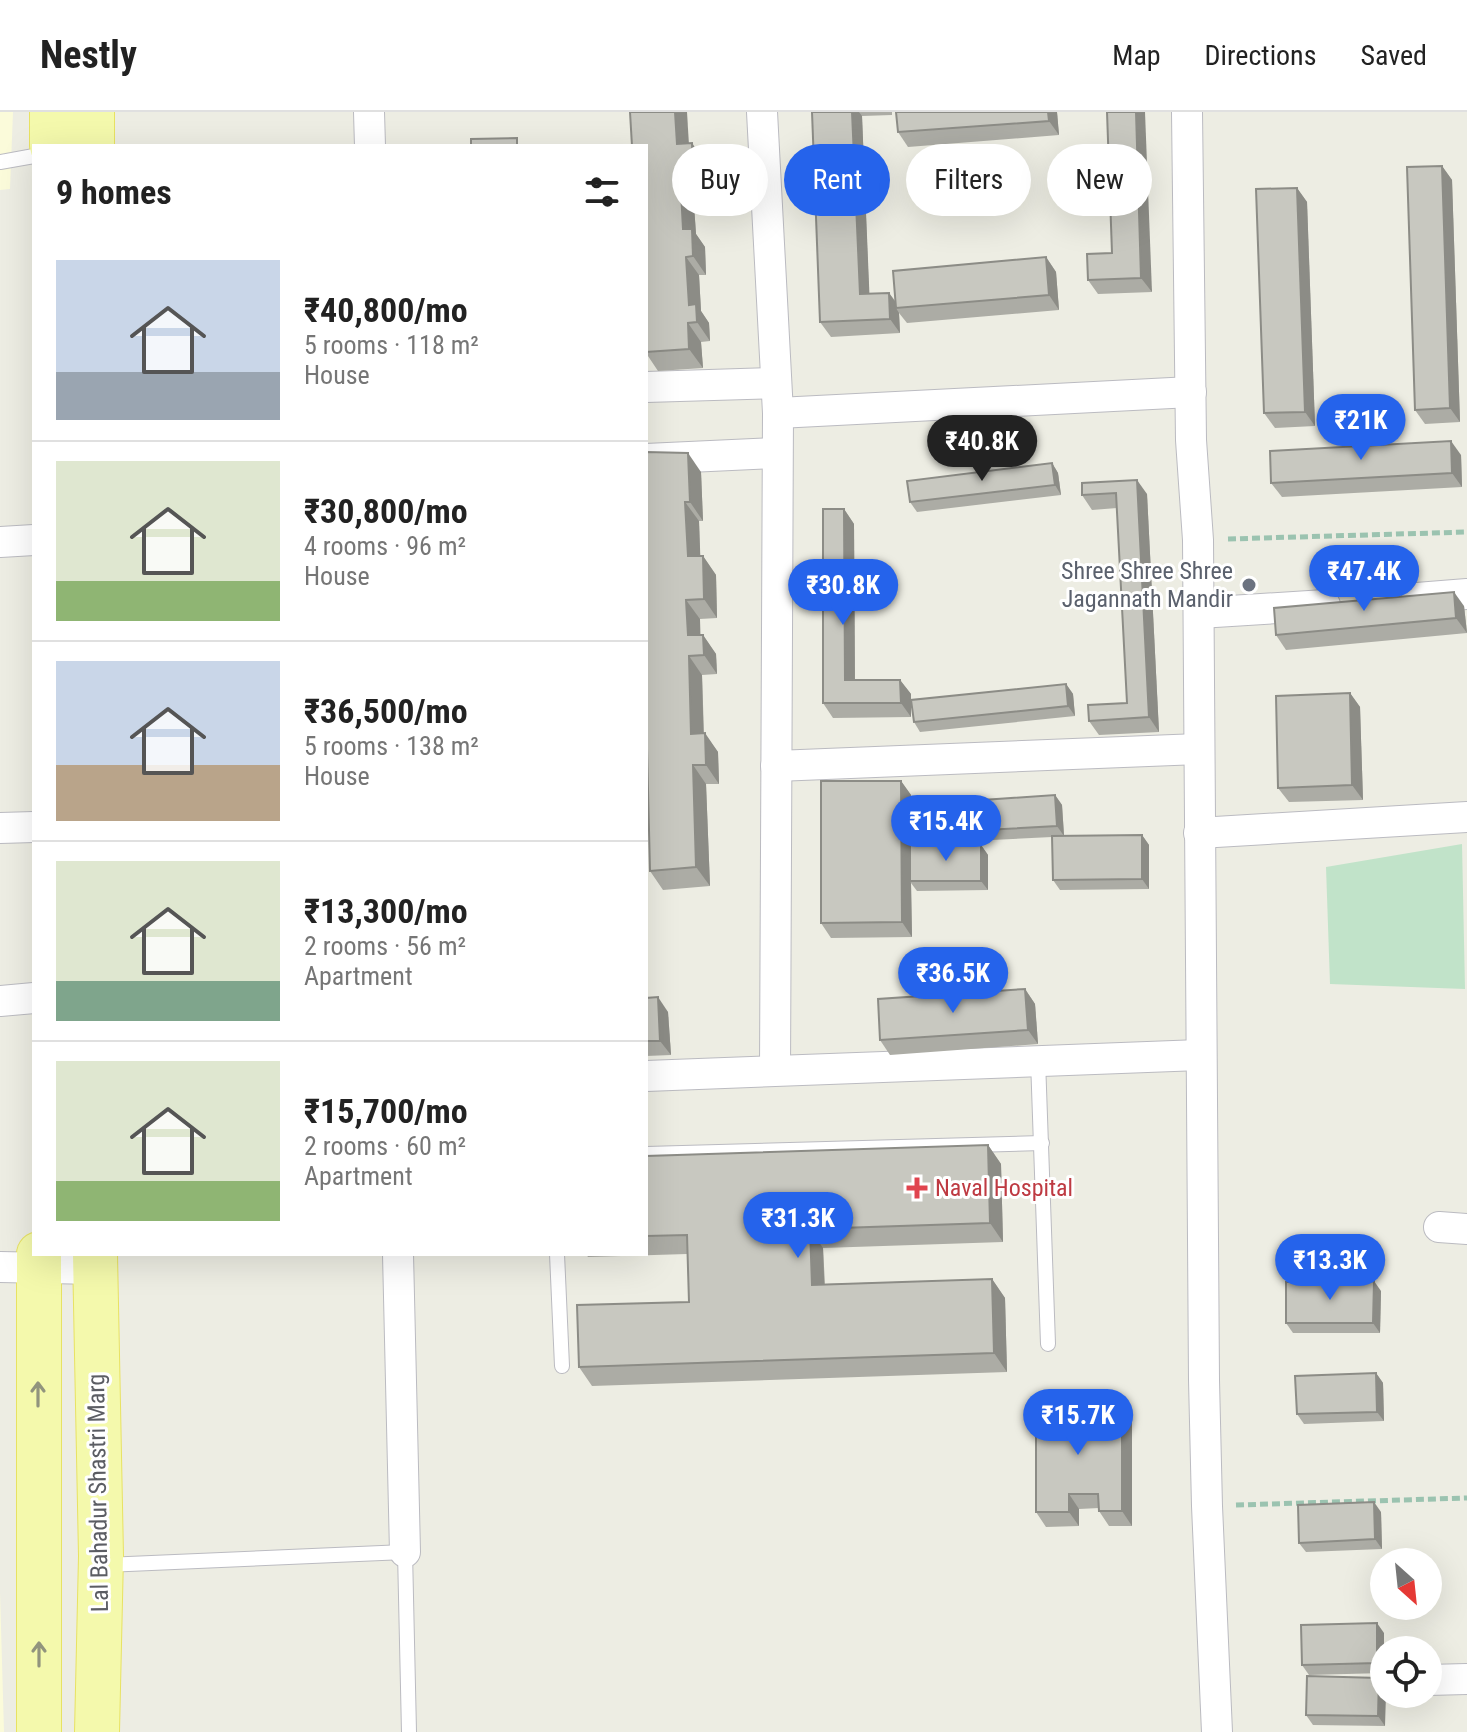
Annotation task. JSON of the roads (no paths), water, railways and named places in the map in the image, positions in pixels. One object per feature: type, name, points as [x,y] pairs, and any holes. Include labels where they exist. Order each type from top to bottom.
[{"type":"main road","points":[[52,112],[52,144]]},
{"type":"main road","points":[[92,112],[92,144]]},
{"type":"main road","name":"Lal Bahadur Shastri Marg","points":[[95,1262],[101,1566],[97,1732]]},
{"type":"main road","points":[[26,1263],[39,1732]]},
{"type":"street","points":[[369,112],[370,144]]},
{"type":"street","points":[[762,112],[777,398],[775,1070]]},
{"type":"street","points":[[1187,112],[1191,440],[1198,540],[1200,1055],[1207,1506],[1217,1732]]},
{"type":"street","points":[[648,387],[777,398],[1191,392]]},
{"type":"street","points":[[648,459],[777,453]]},
{"type":"street","points":[[0,542],[32,540]]},
{"type":"street","points":[[1388,600],[1467,594]]},
{"type":"street","points":[[1199,613],[1357,602]]},
{"type":"street","points":[[776,766],[1199,749]]},
{"type":"street","points":[[1199,833],[1467,817]]},
{"type":"street","points":[[0,828],[32,827]]},
{"type":"street","points":[[0,1001],[32,998]]},
{"type":"street","points":[[648,1076],[1200,1055]]},
{"type":"street","points":[[398,1256],[405,1552]]},
{"type":"street","points":[[26,1263],[95,1262]]},
{"type":"street","points":[[1442,1680],[1467,1679]]},
{"type":"lane","points":[[0,162],[32,156]]},
{"type":"lane","points":[[1038,1060],[1048,1344]]},
{"type":"lane","points":[[648,1154],[1042,1143]]},
{"type":"lane","points":[[557,1256],[562,1366]]},
{"type":"lane","points":[[101,1566],[405,1552],[409,1732]]},
{"type":"place","name":"Shree Shree Shree Jagannath Mandir","points":[[1249,585]]},
{"type":"place","name":"Naval Hospital","points":[[917,1188]]}]
